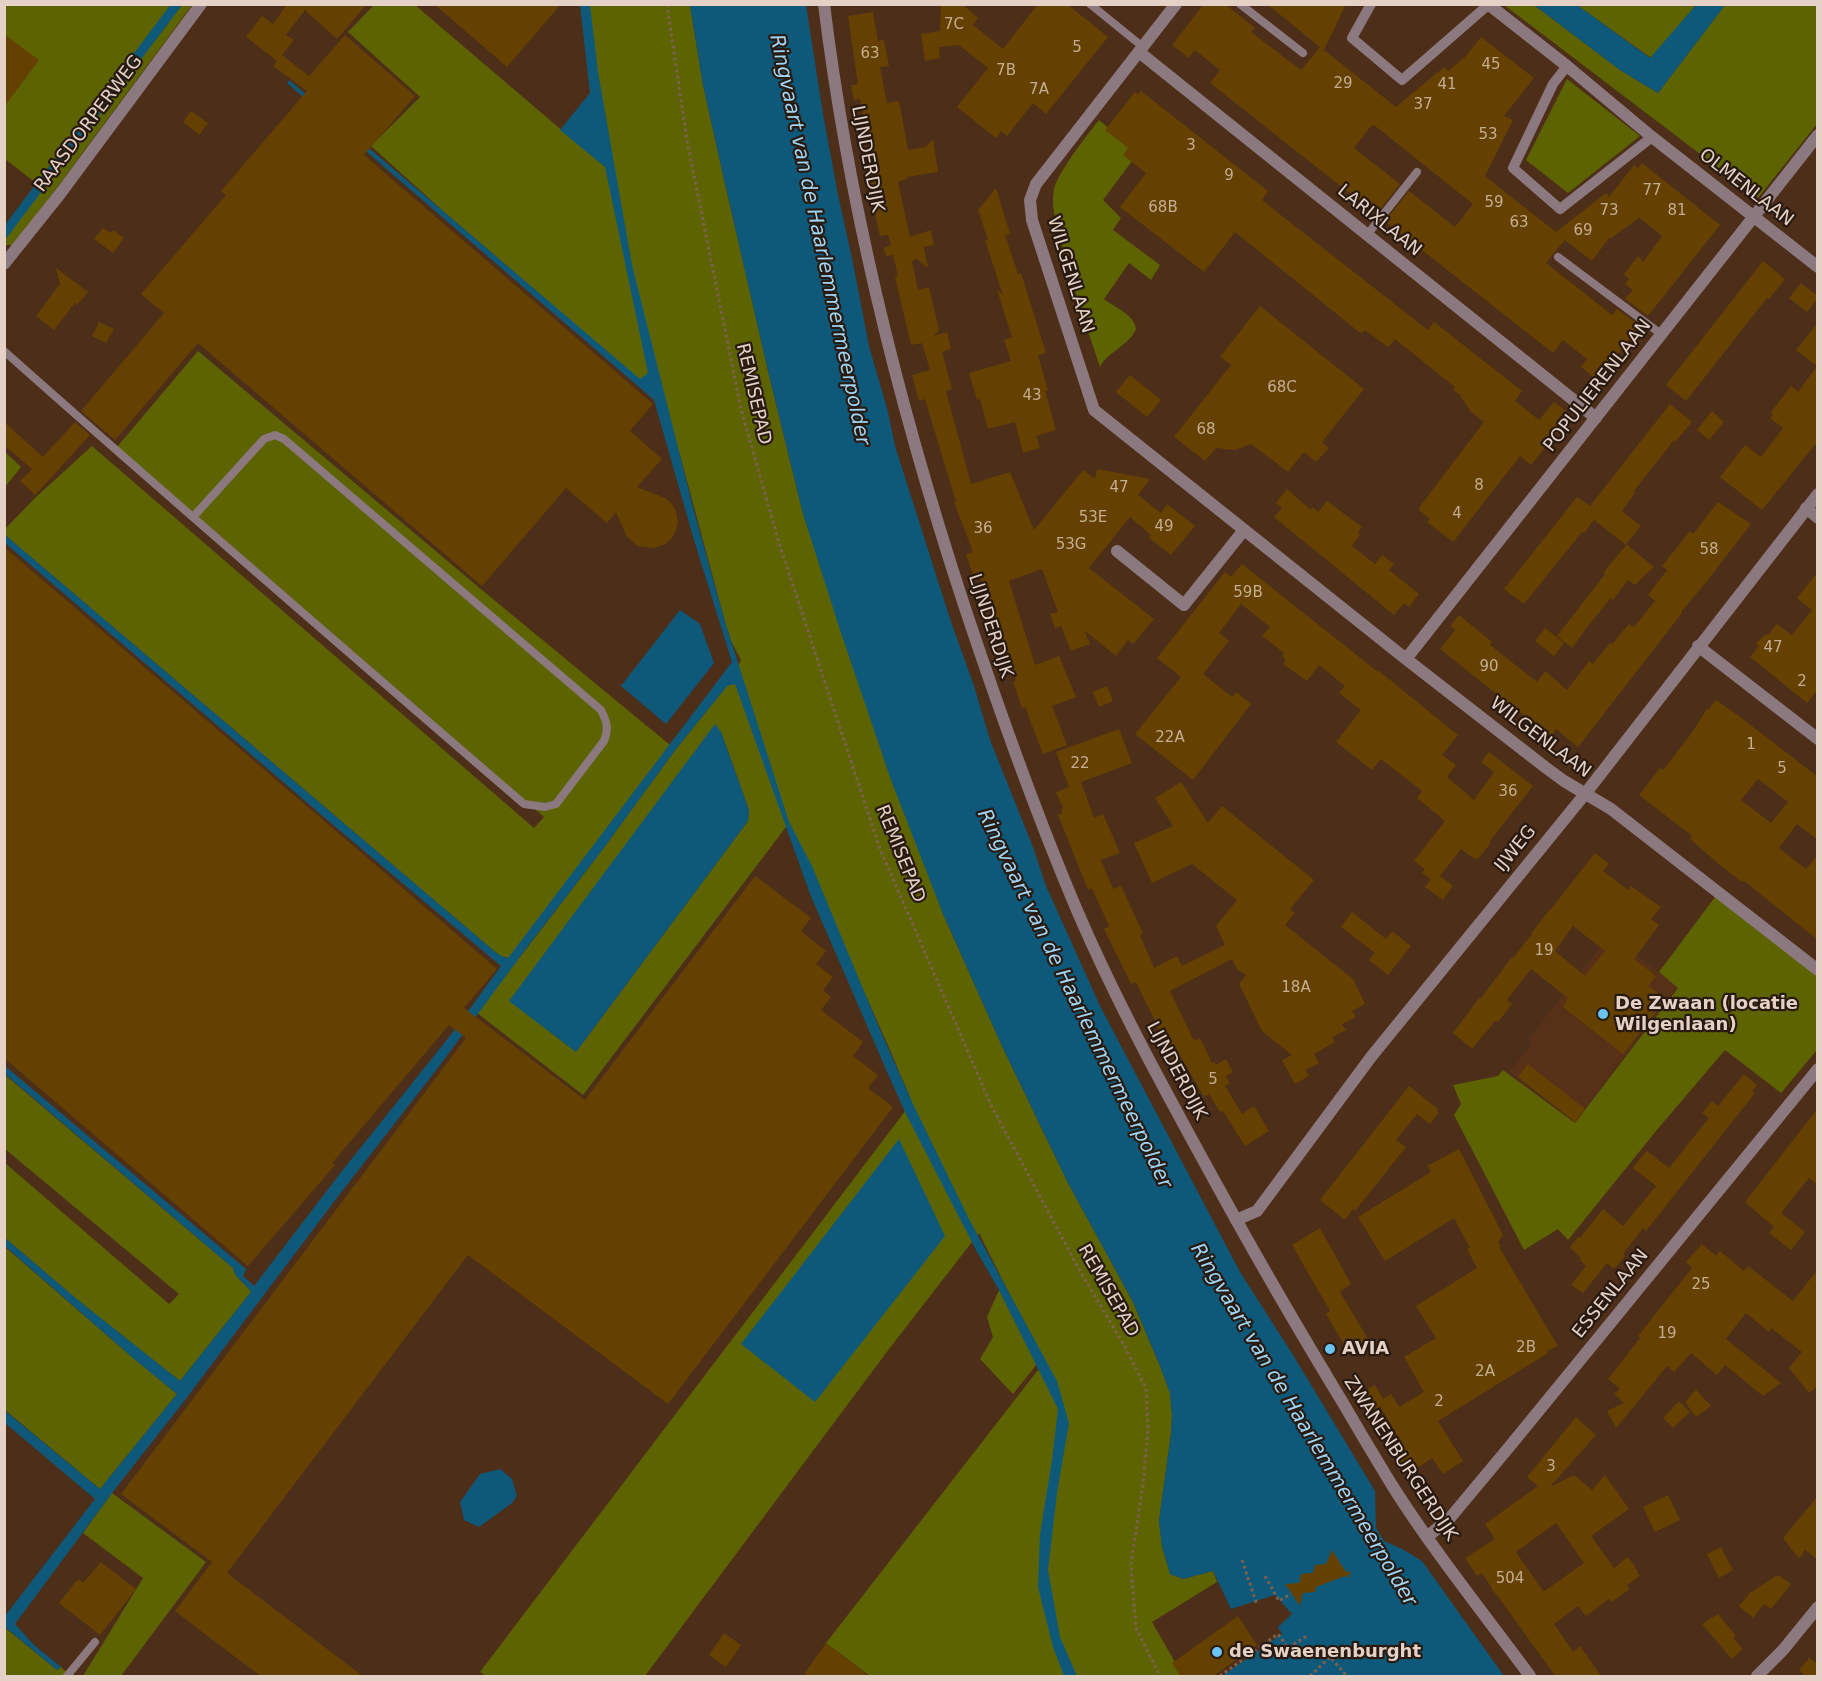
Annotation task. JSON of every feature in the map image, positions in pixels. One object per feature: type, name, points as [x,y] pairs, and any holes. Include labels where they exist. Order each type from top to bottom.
[{"type":"street","name":"RAASDORPERWEG","points":[[6,259],[60,194],[201,4]]},
{"type":"street","name":"LIJNDERDIJK","points":[[824,4],[843,132],[884,327],[946,551],[1010,742],[1077,909],[1114,990],[1161,1084],[1236,1220]]},
{"type":"street","name":"WILGENLAAN","points":[[1176,4],[1036,184],[1030,200],[1032,220],[1094,410],[1406,659],[1564,781],[1611,808],[1818,970]]},
{"type":"street","name":"OLMENLAAN","points":[[1371,4],[1352,38],[1402,80],[1488,4],[1752,217],[1818,267]]},
{"type":"street","name":"LARIXLAAN","points":[[1141,49],[1367,235],[1596,418]]},
{"type":"street","points":[[1567,66],[1553,84],[1513,168],[1560,209],[1652,137]]},
{"type":"street","name":"POPULIERENLAAN","points":[[1406,659],[1818,135]]},
{"type":"street","name":"IJWEG","points":[[1236,1220],[1257,1211],[1371,1057],[1585,794],[1818,494]]},
{"type":"street","points":[[1806,508],[1818,518]]},
{"type":"street","points":[[1116,551],[1184,605],[1244,530]]},
{"type":"street","points":[[1698,646],[1818,739]]},
{"type":"street","name":"ESSENLAAN","points":[[1427,1537],[1450,1518],[1818,1069]]},
{"type":"street","name":"ZWANENBURGERDIJK","points":[[1236,1220],[1299,1331],[1383,1470],[1427,1537],[1530,1677]]},
{"type":"street","points":[[1757,1677],[1783,1650],[1818,1607]]},
{"type":"lane","points":[[1090,4],[1141,49]]},
{"type":"lane","points":[[1240,4],[1303,52]]},
{"type":"lane","points":[[1367,235],[1417,172]]},
{"type":"lane","points":[[1558,256],[1661,334]]},
{"type":"lane","points":[[4,351],[194,517],[524,804],[545,807],[556,804],[604,741],[607,722],[601,710],[284,439],[275,435],[264,439],[194,517]]},
{"type":"lane","points":[[67,1677],[95,1642]]},
{"type":"path","name":"REMISEPAD","points":[[667,4],[687,141],[741,409],[779,543],[877,838],[992,1107],[1146,1388],[1148,1430],[1143,1484],[1131,1564],[1136,1628],[1160,1677]]},
{"type":"path","points":[[1242,1560],[1257,1605]]},
{"type":"path","points":[[1265,1576],[1280,1601],[1291,1594]]},
{"type":"path","points":[[1220,1677],[1278,1634],[1295,1657]]},
{"type":"path","points":[[1288,1648],[1307,1636]]},
{"type":"path","points":[[1310,1677],[1330,1657],[1347,1677]]},
{"type":"shaded area","points":[[4,5],[171,5],[37,184],[5,159]]},
{"type":"shaded area","points":[[182,5],[192,5],[50,197],[12,245],[5,245],[4,240]]},
{"type":"shaded area","points":[[374,5],[415,5],[612,173],[584,5],[690,5],[703,85],[803,514],[943,914],[1002,1046],[1068,1183],[1133,1302],[1170,1393],[1171,1434],[1159,1521],[1162,1546],[1170,1574],[1183,1579],[1213,1571],[1217,1582],[1152,1622],[1183,1676],[870,1676],[826,1643],[1045,1361],[979,1233],[889,1349],[645,1676],[486,1676],[480,1672],[912,1102],[789,823],[583,1095],[477,1013],[603,849],[676,749],[727,686],[741,660],[731,641],[725,622],[680,455],[649,373],[640,380],[371,146],[420,97],[348,32]],"holes":[[[715,725],[721,732],[749,810],[748,821],[576,1052],[510,1001]]]},
{"type":"shaded area","points":[[1504,5],[1534,5],[1620,70],[1658,93],[1725,5],[1817,5],[1817,124],[1758,198]]},
{"type":"shaded area","points":[[1577,5],[1696,5],[1651,58]]},
{"type":"shaded area","points":[[1567,79],[1640,136],[1568,193],[1526,160]]},
{"type":"shaded area","points":[[1099,120],[1138,153],[1103,200],[1121,218],[1113,230],[1160,265],[1151,280],[1129,263],[1104,299],[1128,315],[1136,329],[1129,340],[1108,357],[1100,367],[1071,278],[1053,204],[1054,189],[1061,173]]},
{"type":"shaded area","points":[[198,351],[670,745],[509,958],[494,951],[5,535],[5,529],[35,498],[92,446],[534,828],[544,817],[117,447]]},
{"type":"shaded area","points":[[5,452],[21,467],[5,487]]},
{"type":"shaded area","points":[[1715,897],[1817,976],[1817,1050],[1781,1093],[1725,1050],[1568,1240],[1558,1229],[1524,1250],[1454,1115],[1461,1104],[1453,1085],[1498,1076],[1503,1070],[1575,1123],[1678,988],[1659,972]]},
{"type":"shaded area","name":"De Zwaan (locatie Wilgenlaan)","points":[[1611,933],[1677,987],[1575,1122],[1509,1072],[1532,1044],[1528,1040]]},
{"type":"shaded area","points":[[4,1074],[233,1268],[251,1292],[180,1381],[79,1301],[5,1238],[5,1163],[169,1304],[179,1294],[5,1149]]},
{"type":"shaded area","points":[[4,1246],[177,1394],[100,1489],[5,1410]]},
{"type":"shaded area","points":[[999,1290],[1037,1364],[1013,1394],[980,1359],[993,1337],[987,1317]]},
{"type":"shaded area","points":[[112,1493],[206,1562],[121,1676],[83,1676],[143,1578],[83,1533]]},
{"type":"shaded area","points":[[4,1627],[57,1670],[61,1667],[71,1676],[5,1676]]},
{"type":"water","points":[[171,4],[182,5],[5,240],[5,225]]},
{"type":"water","points":[[580,5],[590,5],[598,72],[632,265],[694,511],[725,622],[789,822],[812,866],[912,1102],[969,1219],[1057,1381],[1069,1423],[1057,1493],[1048,1570],[1060,1637],[1077,1676],[1064,1676],[1053,1647],[1038,1587],[1040,1534],[1058,1409],[999,1290],[905,1112],[888,1074],[810,894],[735,684],[727,686],[676,749],[437,1069],[112,1493],[15,1624],[34,1645],[61,1667],[57,1670],[5,1627],[5,1616],[95,1499],[5,1423],[4,1410],[100,1489],[177,1394],[5,1246],[5,1238],[79,1301],[180,1381],[251,1292],[233,1268],[5,1074],[5,1066],[246,1269],[243,1276],[254,1286],[453,1032],[501,966],[5,543],[5,535],[494,951],[508,958],[732,662],[654,400],[287,83],[289,80],[640,379],[648,373],[605,167],[560,130],[590,93]]},
{"type":"water","name":"Ringvaart van de Haarlemmermeerpolder","points":[[690,5],[806,5],[838,195],[869,346],[895,446],[990,740],[1033,847],[1046,886],[1100,1006],[1240,1272],[1375,1491],[1376,1528],[1384,1541],[1422,1561],[1504,1676],[1222,1676],[1282,1634],[1278,1627],[1292,1614],[1275,1595],[1231,1609],[1213,1571],[1183,1579],[1170,1574],[1162,1546],[1159,1521],[1171,1434],[1170,1393],[1133,1302],[1068,1183],[1002,1046],[943,914],[891,780],[803,514],[703,85]]},
{"type":"water","points":[[1534,5],[1577,5],[1650,58],[1696,5],[1725,5],[1658,93],[1620,70]]},
{"type":"water","points":[[680,610],[700,624],[714,663],[666,724],[621,686]]},
{"type":"water","points":[[715,724],[721,732],[749,810],[748,821],[576,1052],[509,1001]]},
{"type":"water","points":[[899,1139],[945,1236],[815,1402],[741,1344]]},
{"type":"water","points":[[500,1469],[512,1479],[517,1496],[512,1503],[479,1527],[464,1520],[460,1502],[480,1474]]},
{"type":"building","points":[[287,4],[367,4],[337,39],[305,10],[286,35],[294,40],[282,55],[309,76],[345,35],[415,96],[364,155],[653,404],[630,431],[662,459],[637,487],[665,498],[676,511],[678,522],[676,530],[665,544],[654,548],[638,546],[627,537],[616,512],[607,523],[566,488],[482,586],[198,343],[115,440],[81,411],[164,313],[141,294],[226,195],[221,191],[307,91],[273,66],[277,61],[246,37],[262,16],[273,24]]},
{"type":"building","points":[[434,4],[561,4],[507,67]]},
{"type":"building","points":[[941,4],[962,4],[978,18],[973,25],[1003,49],[1038,4],[1067,4],[1108,37],[1046,114],[1033,103],[1007,136],[1001,131],[996,138],[957,107],[988,68],[959,45],[939,47],[940,58],[925,61],[921,34],[940,31]]},
{"type":"building","points":[[1204,4],[1225,4],[1255,28],[1251,32],[1301,70],[1320,47],[1267,4],[1346,4],[1324,50],[1396,107],[1444,67],[1448,71],[1466,56],[1481,37],[1534,78],[1504,116],[1513,120],[1485,176],[1510,196],[1556,232],[1606,193],[1609,197],[1634,165],[1638,168],[1642,163],[1720,225],[1648,316],[1625,299],[1633,290],[1625,284],[1629,279],[1624,274],[1638,256],[1643,262],[1662,236],[1639,218],[1609,238],[1592,261],[1565,240],[1546,263],[1612,315],[1617,309],[1640,326],[1597,380],[1581,367],[1587,359],[1563,340],[1553,353],[1385,221],[1409,191],[1455,227],[1473,204],[1374,125],[1354,148],[1400,184],[1376,214],[1210,83],[1220,70],[1195,50],[1189,58],[1172,45]]},
{"type":"building","points":[[873,12],[878,41],[884,40],[889,66],[880,67],[887,103],[899,101],[908,150],[926,147],[933,139],[938,172],[907,177],[898,182],[910,237],[931,230],[934,245],[924,247],[928,268],[917,259],[912,261],[918,290],[929,287],[939,330],[934,336],[947,332],[951,349],[942,352],[952,389],[946,391],[971,484],[1010,472],[1034,530],[1083,470],[1095,479],[1097,469],[1150,479],[1138,495],[1161,513],[1167,504],[1195,526],[1171,555],[1149,538],[1151,535],[1130,517],[1089,568],[1154,619],[1133,644],[1128,640],[1116,656],[1084,630],[1090,644],[1071,651],[1061,626],[1055,628],[1050,614],[1058,612],[1042,569],[1009,581],[1035,665],[1059,656],[1076,697],[1052,706],[1067,745],[1043,754],[1025,707],[1022,708],[1013,682],[1016,681],[979,573],[973,575],[966,554],[973,552],[954,502],[956,502],[925,399],[919,401],[912,375],[930,370],[922,343],[911,345],[895,277],[898,276],[893,255],[886,256],[884,248],[891,245],[888,235],[880,236],[866,175],[874,173],[860,99],[854,100],[851,85],[858,84],[848,16]]},
{"type":"building","points":[[4,34],[39,60],[4,107]]},
{"type":"building","points":[[1141,91],[1268,191],[1262,200],[1282,216],[1428,330],[1434,322],[1522,391],[1515,401],[1539,420],[1554,402],[1565,410],[1556,422],[1561,427],[1531,465],[1520,456],[1453,542],[1427,522],[1430,519],[1418,509],[1484,422],[1471,412],[1460,395],[1453,390],[1455,387],[1395,339],[1388,347],[1365,330],[1362,333],[1359,332],[1235,232],[1204,272],[1120,207],[1146,173],[1123,155],[1128,148],[1105,130],[1135,92],[1138,94]]},
{"type":"building","points":[[191,111],[208,123],[199,135],[183,122]]},
{"type":"building","points":[[996,188],[1010,234],[1005,235],[1018,274],[1021,273],[1046,353],[1038,355],[1056,430],[1036,436],[1040,448],[1023,453],[1015,422],[988,429],[980,399],[977,400],[969,373],[1011,361],[1004,340],[1012,337],[997,290],[1003,295],[978,210]]},
{"type":"building","points":[[103,228],[111,233],[113,230],[124,238],[113,253],[94,239]]},
{"type":"building","points":[[1763,261],[1785,279],[1769,299],[1767,298],[1686,401],[1666,385]]},
{"type":"building","points":[[56,268],[88,292],[77,305],[74,304],[54,330],[36,316],[60,284]]},
{"type":"building","points":[[1801,283],[1818,296],[1807,312],[1789,298]]},
{"type":"building","points":[[1260,306],[1364,389],[1322,442],[1329,448],[1316,462],[1304,452],[1288,472],[1251,444],[1235,450],[1216,448],[1205,461],[1174,437],[1231,365],[1220,357]]},
{"type":"building","points":[[99,322],[114,329],[106,343],[92,336]]},
{"type":"building","points":[[1818,322],[1818,441],[1762,510],[1720,477],[1745,445],[1761,457],[1783,428],[1770,418],[1773,414],[1771,412],[1791,386],[1798,392],[1817,366],[1796,350]]},
{"type":"building","points":[[1130,375],[1161,400],[1147,417],[1116,392]]},
{"type":"building","points":[[1670,404],[1692,422],[1676,441],[1674,440],[1633,492],[1635,493],[1622,511],[1641,526],[1626,544],[1654,567],[1635,585],[1628,580],[1572,648],[1557,636],[1626,545],[1594,520],[1524,604],[1504,589],[1577,497],[1590,506]]},
{"type":"building","points":[[1712,411],[1724,422],[1709,440],[1697,430]]},
{"type":"building","points":[[4,422],[43,457],[75,422],[90,435],[35,495],[20,481],[32,469],[4,445]]},
{"type":"building","points":[[1287,489],[1311,510],[1312,507],[1318,512],[1327,501],[1362,527],[1358,533],[1360,535],[1352,546],[1375,564],[1382,555],[1394,564],[1389,570],[1419,594],[1409,607],[1404,603],[1394,615],[1274,517],[1282,508],[1276,503]]},
{"type":"building","points":[[1718,502],[1751,524],[1578,747],[1556,729],[1551,737],[1440,649],[1455,630],[1450,626],[1459,615],[1492,642],[1490,645],[1537,682],[1545,671],[1567,690],[1589,661],[1593,664],[1629,624],[1634,627],[1655,601],[1648,595],[1667,570],[1662,566],[1690,531],[1693,534]]},
{"type":"building","points":[[4,547],[497,969],[464,1008],[585,1100],[755,876],[811,918],[801,931],[826,951],[816,964],[833,977],[823,990],[831,997],[821,1010],[863,1042],[853,1056],[878,1075],[868,1088],[893,1107],[668,1404],[468,1255],[227,1573],[364,1677],[262,1677],[214,1641],[175,1611],[212,1562],[121,1494],[466,1038],[449,1025],[332,1163],[335,1165],[248,1266],[4,1058]]},
{"type":"building","points":[[1242,564],[1458,735],[1442,755],[1456,765],[1447,777],[1474,800],[1494,772],[1481,762],[1489,752],[1533,786],[1478,859],[1461,849],[1440,876],[1453,886],[1443,900],[1425,887],[1431,879],[1422,873],[1425,869],[1414,861],[1445,821],[1417,798],[1422,791],[1381,759],[1372,770],[1336,742],[1361,710],[1339,693],[1345,686],[1319,665],[1307,681],[1283,664],[1286,660],[1282,656],[1284,653],[1262,636],[1270,627],[1241,604],[1219,633],[1229,641],[1203,674],[1232,697],[1236,692],[1251,704],[1193,780],[1135,734],[1181,677],[1157,658],[1225,572],[1231,577]]},
{"type":"building","points":[[1818,572],[1818,689],[1807,703],[1750,657],[1759,646],[1756,643],[1766,634],[1768,635],[1777,624],[1792,635],[1812,610],[1797,598]]},
{"type":"building","points":[[1545,628],[1564,643],[1554,656],[1535,641]]},
{"type":"building","points":[[1107,686],[1113,701],[1099,707],[1093,692]]},
{"type":"building","points":[[1716,700],[1818,777],[1818,840],[1797,824],[1779,848],[1806,869],[1818,855],[1818,940],[1744,881],[1742,882],[1720,865],[1690,839],[1692,836],[1639,795],[1660,768],[1663,770]],"holes":[[[1758,779],[1788,802],[1771,823],[1741,800]]]},
{"type":"building","points":[[1119,729],[1132,763],[1081,782],[1094,818],[1103,814],[1120,853],[1101,860],[1113,889],[1121,886],[1143,933],[1140,935],[1154,968],[1177,956],[1182,966],[1225,945],[1216,926],[1237,900],[1192,864],[1152,883],[1134,843],[1173,826],[1155,798],[1181,782],[1208,823],[1222,806],[1314,880],[1290,909],[1295,913],[1285,925],[1353,979],[1365,1004],[1352,1011],[1356,1017],[1342,1024],[1346,1030],[1332,1037],[1335,1042],[1314,1054],[1319,1063],[1305,1070],[1309,1076],[1295,1084],[1282,1060],[1292,1055],[1262,1031],[1239,984],[1246,975],[1237,969],[1232,959],[1170,991],[1194,1041],[1200,1038],[1212,1063],[1215,1062],[1216,1065],[1226,1059],[1233,1072],[1226,1076],[1230,1083],[1225,1086],[1242,1114],[1254,1106],[1269,1131],[1245,1146],[1223,1111],[1220,1112],[1209,1094],[1204,1097],[1181,1057],[1174,1060],[1136,982],[1131,984],[1104,929],[1109,926],[1092,888],[1088,890],[1058,815],[1063,813],[1061,809],[1063,808],[1056,792],[1069,787],[1056,752]]},
{"type":"building","points":[[1595,853],[1609,864],[1603,871],[1628,890],[1631,886],[1661,907],[1651,919],[1659,925],[1634,959],[1656,976],[1648,986],[1666,999],[1623,1054],[1563,1007],[1568,998],[1531,969],[1507,1000],[1512,1004],[1472,1049],[1453,1033]],"holes":[[[1573,926],[1605,951],[1585,976],[1555,951]]]},
{"type":"building","points":[[1352,912],[1386,939],[1392,931],[1411,946],[1388,975],[1369,960],[1375,953],[1341,927]]},
{"type":"building","points":[[1528,1064],[1585,1109],[1575,1122],[1518,1077]]},
{"type":"building","points":[[1744,1074],[1757,1085],[1752,1091],[1755,1093],[1646,1231],[1643,1228],[1614,1269],[1607,1263],[1583,1293],[1571,1285],[1586,1266],[1570,1247],[1578,1237],[1580,1238],[1603,1209],[1623,1226],[1656,1186],[1633,1168],[1642,1156],[1647,1151],[1669,1168],[1709,1118],[1702,1113],[1712,1101],[1718,1106]]},
{"type":"building","points":[[1409,1086],[1438,1109],[1438,1114],[1430,1124],[1417,1114],[1396,1140],[1406,1147],[1355,1211],[1353,1209],[1345,1220],[1320,1200]]},
{"type":"building","points":[[1818,1108],[1818,1185],[1809,1178],[1781,1213],[1805,1232],[1791,1250],[1769,1233],[1774,1227],[1745,1202]]},
{"type":"building","points":[[1459,1149],[1503,1235],[1498,1242],[1501,1246],[1499,1247],[1558,1346],[1438,1421],[1463,1461],[1443,1474],[1432,1458],[1408,1474],[1393,1452],[1403,1445],[1380,1406],[1373,1410],[1362,1392],[1375,1385],[1383,1399],[1391,1394],[1399,1407],[1424,1392],[1404,1357],[1436,1338],[1416,1306],[1477,1268],[1467,1249],[1470,1248],[1454,1218],[1385,1261],[1358,1217],[1431,1172],[1427,1166]]},
{"type":"building","points":[[1320,1228],[1351,1284],[1340,1292],[1368,1339],[1348,1351],[1326,1314],[1330,1311],[1292,1245]]},
{"type":"building","points":[[1702,1244],[1716,1256],[1720,1251],[1744,1271],[1748,1266],[1793,1301],[1818,1269],[1818,1386],[1809,1393],[1789,1368],[1802,1352],[1771,1328],[1769,1332],[1746,1313],[1726,1339],[1781,1383],[1763,1396],[1725,1365],[1717,1375],[1691,1353],[1674,1372],[1667,1366],[1616,1428],[1607,1411],[1624,1403],[1614,1394],[1620,1389],[1608,1379],[1640,1338],[1638,1336],[1692,1268],[1686,1262]]},
{"type":"building","points":[[1696,1390],[1711,1406],[1696,1417],[1685,1402]]},
{"type":"building","points":[[1679,1401],[1690,1412],[1673,1428],[1663,1418]]},
{"type":"building","points":[[1576,1417],[1596,1435],[1550,1487],[1574,1475],[1592,1490],[1605,1475],[1629,1509],[1591,1536],[1614,1568],[1628,1557],[1640,1576],[1627,1585],[1630,1589],[1611,1602],[1609,1599],[1586,1616],[1578,1606],[1554,1624],[1573,1652],[1580,1646],[1602,1677],[1556,1677],[1482,1573],[1477,1576],[1465,1558],[1495,1539],[1485,1524],[1538,1486],[1527,1477]],"holes":[[[1556,1523],[1584,1563],[1543,1591],[1516,1552]]]},
{"type":"building","points":[[1668,1495],[1680,1520],[1655,1532],[1643,1507]]},
{"type":"building","points":[[1818,1496],[1818,1560],[1805,1550],[1799,1559],[1783,1538]]},
{"type":"building","points":[[1721,1547],[1733,1570],[1719,1578],[1707,1554]]},
{"type":"building","points":[[1332,1550],[1346,1572],[1350,1571],[1351,1574],[1348,1575],[1350,1578],[1345,1576],[1316,1587],[1315,1592],[1303,1593],[1300,1606],[1285,1584],[1299,1583],[1301,1574],[1313,1573],[1315,1565],[1326,1564]]},
{"type":"building","points":[[101,1562],[136,1589],[100,1635],[59,1603],[78,1579],[83,1583]]},
{"type":"building","points":[[1776,1576],[1780,1576],[1791,1584],[1771,1609],[1764,1604],[1753,1618],[1739,1606],[1750,1593]]},
{"type":"building","points":[[1718,1614],[1736,1636],[1733,1638],[1743,1649],[1732,1659],[1702,1624]]},
{"type":"building","name":"de Swaenenburght","points":[[1238,1616],[1257,1645],[1212,1677],[1181,1677],[1172,1663]]},
{"type":"building","points":[[724,1633],[741,1645],[726,1667],[709,1655]]},
{"type":"building","points":[[826,1643],[870,1677],[802,1677]]},
{"type":"building","points":[[1809,1658],[1818,1664],[1818,1677],[1807,1677],[1799,1670]]},
{"type":"place","name":"De Zwaan (locatie Wilgenlaan)","points":[[1603,1014]]},
{"type":"place","name":"AVIA","points":[[1330,1349]]},
{"type":"place","name":"de Swaenenburght","points":[[1217,1652]]}]
